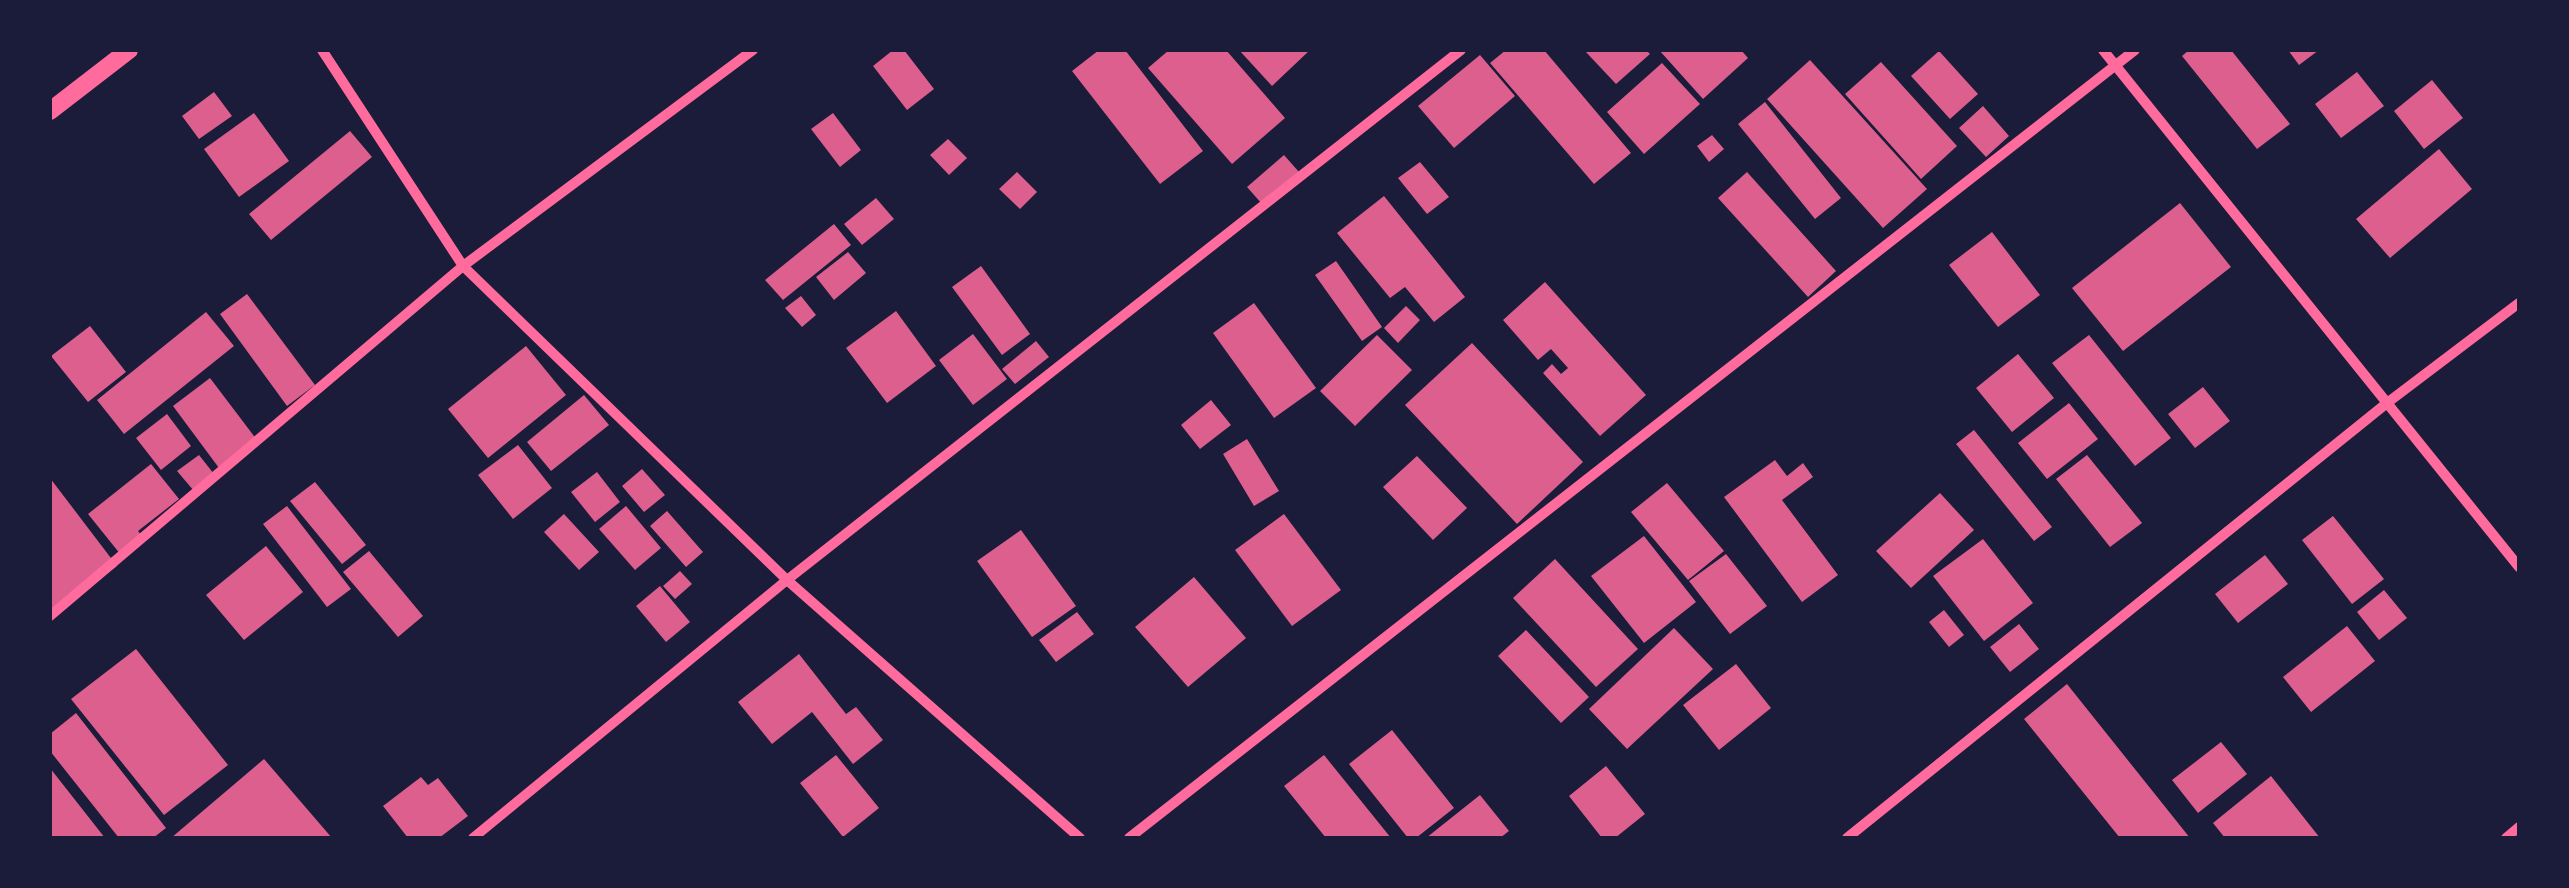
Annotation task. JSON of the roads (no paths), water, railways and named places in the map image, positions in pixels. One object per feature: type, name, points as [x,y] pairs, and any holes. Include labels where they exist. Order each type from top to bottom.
[{"type":"street","points":[[50,111],[129,50]]},
{"type":"street","points":[[322,50],[463,266],[787,580],[1080,838]]},
{"type":"street","points":[[50,616],[463,266],[753,50]]},
{"type":"street","points":[[473,838],[787,580],[1462,50]]},
{"type":"street","points":[[2103,50],[2519,567]]},
{"type":"street","points":[[1129,838],[2135,50]]},
{"type":"street","points":[[1847,838],[2386,402],[2519,303]]},
{"type":"street","points":[[2506,838],[2519,827]]}]
